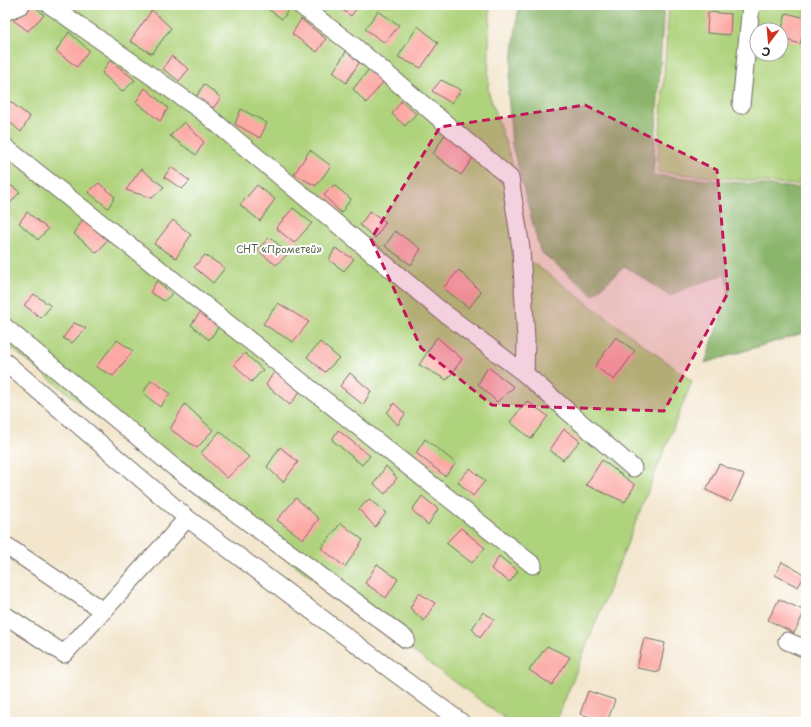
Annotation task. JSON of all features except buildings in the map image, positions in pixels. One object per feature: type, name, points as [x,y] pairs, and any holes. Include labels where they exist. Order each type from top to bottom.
[{"type":"street","points":[[5,12],[21,5]]},
{"type":"street","points":[[50,5],[203,112],[439,309],[525,374],[633,468]]},
{"type":"street","points":[[300,5],[354,46],[510,178],[521,248],[526,340],[525,374]]},
{"type":"street","points":[[741,105],[751,5]]},
{"type":"street","points":[[5,147],[533,565]]},
{"type":"street","points":[[5,327],[175,468],[406,639]]},
{"type":"street","points":[[5,362],[187,518],[461,722]]},
{"type":"street","points":[[5,615],[64,654],[187,518]]},
{"type":"street","points":[[5,547],[103,611]]},
{"type":"street","points":[[787,640],[806,649]]},
{"type":"highlighted area","points":[[585,105],[717,170],[728,293],[664,411],[492,405],[421,348],[371,239],[440,127]]},
{"type":"green space","name":"СНТ «Прометей»","points":[[5,5],[490,5],[488,91],[516,174],[529,260],[692,381],[556,722],[510,722],[162,468],[5,343]]},
{"type":"green space","points":[[519,5],[664,5],[653,175],[798,188],[806,174],[806,332],[705,363],[729,291],[725,274],[686,288],[670,296],[625,266],[593,295],[540,251],[512,145],[508,92]]},
{"type":"green space","points":[[669,5],[806,5],[806,169],[797,185],[657,172]]}]
